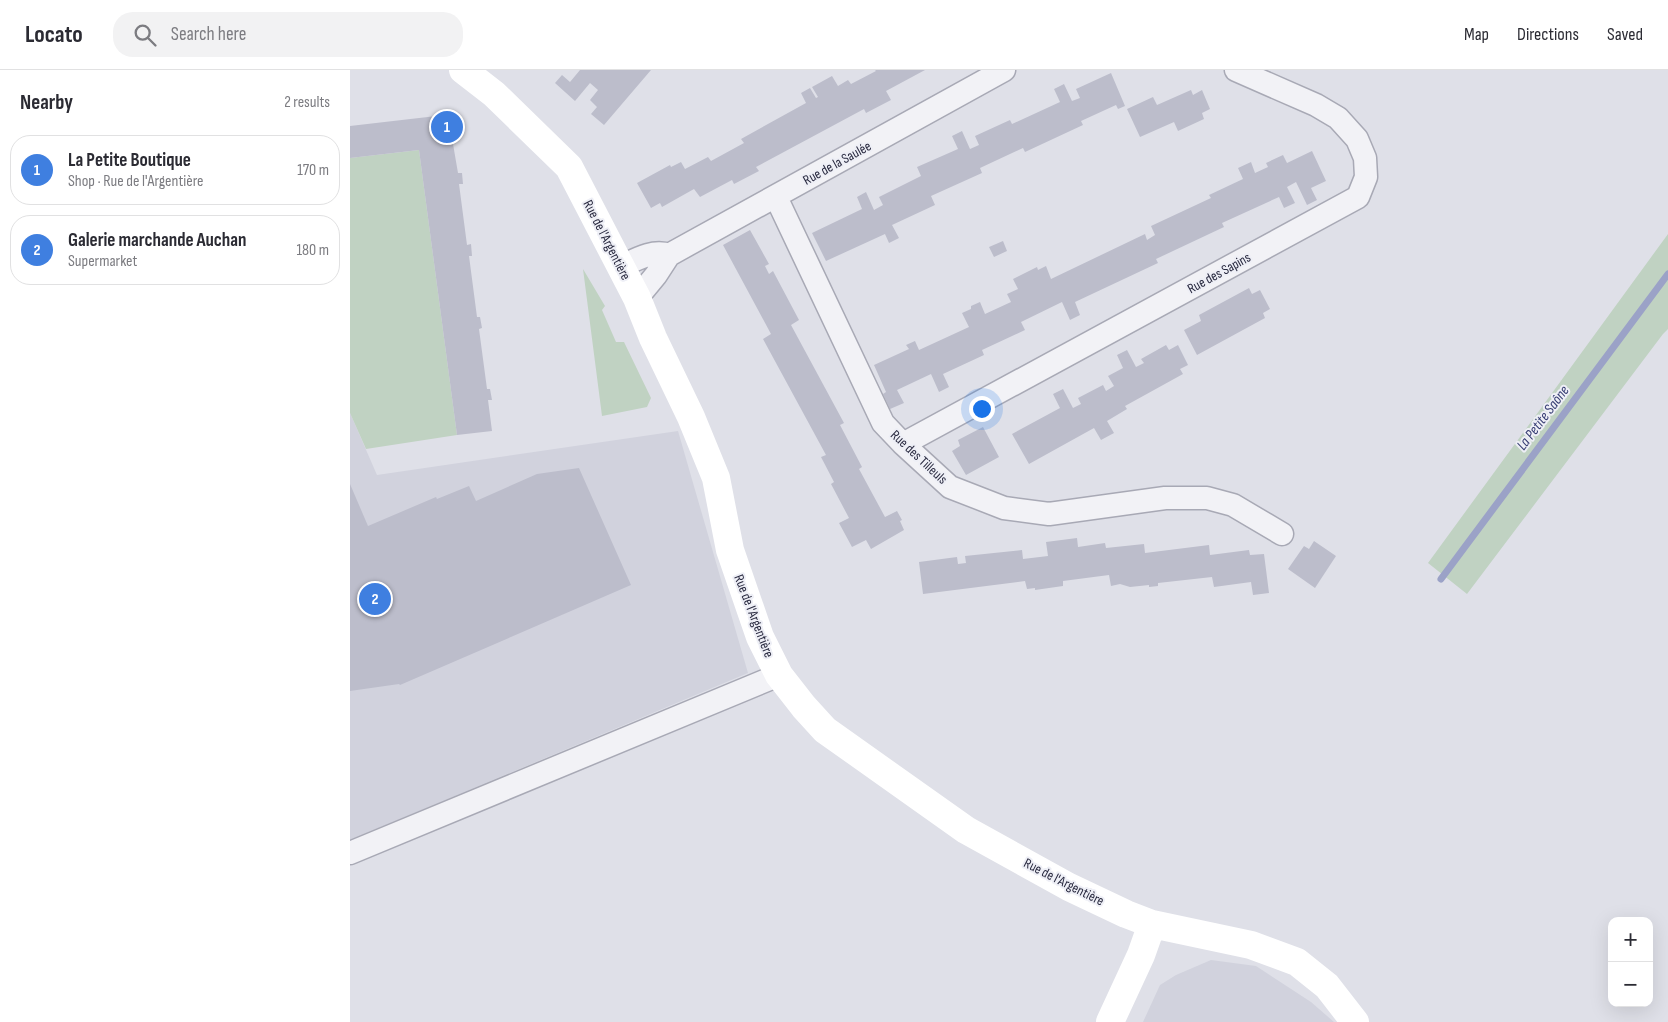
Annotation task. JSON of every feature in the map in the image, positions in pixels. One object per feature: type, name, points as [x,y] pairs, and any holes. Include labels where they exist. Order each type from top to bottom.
[{"type":"main road","name":"Rue de l'Argentière","points":[[466,71],[494,94],[569,167],[637,298],[653,338],[691,417],[716,478],[730,550],[760,637],[779,675],[824,730],[966,830],[1069,887],[1152,924],[1250,945],[1297,962],[1327,986],[1354,1022]]},
{"type":"main road","points":[[1110,1022],[1138,963],[1152,924]]},
{"type":"street","name":"Rue de la Saulée","points":[[637,298],[656,275],[669,255],[1004,70]]},
{"type":"street","name":"Rue des Sapins","points":[[903,444],[1358,197],[1366,177],[1365,158],[1356,139],[1338,118],[1316,105],[1236,70]]},
{"type":"street","name":"Rue des Tilleuls","points":[[776,197],[883,423],[950,487],[1004,508],[1048,514],[1165,498],[1207,498],[1233,505],[1282,534]]},
{"type":"street","name":"Rue de la Saulée","points":[[620,267],[644,256],[661,252],[669,255]]},
{"type":"street","points":[[350,853],[779,675]]},
{"type":"shaded area","points":[[350,413],[377,475],[678,431],[748,673],[350,840]]},
{"type":"shaded area","points":[[1211,960],[1256,966],[1311,1002],[1334,1022],[1143,1022],[1160,985],[1176,975]]},
{"type":"green space","points":[[419,150],[457,435],[366,449],[350,413],[350,158]]},
{"type":"green space","points":[[1668,234],[1668,329],[1467,594],[1428,563]]},
{"type":"green space","points":[[583,269],[605,306],[602,310],[616,342],[624,342],[651,398],[647,407],[602,416]]},
{"type":"building","points":[[580,70],[651,70],[604,125],[591,114],[597,107],[590,100],[598,90],[590,83],[575,101],[555,83],[562,75],[570,82]]},
{"type":"building","points":[[875,70],[925,70],[886,91],[891,100],[866,113],[864,109],[756,167],[759,171],[734,184],[732,180],[700,197],[694,189],[662,207],[660,203],[651,208],[637,183],[670,165],[671,167],[681,162],[685,169],[708,157],[711,161],[744,143],[741,139],[806,103],[801,93],[810,88],[816,98],[818,97],[812,87],[832,76],[838,86],[848,80],[851,84]]},
{"type":"building","points":[[1111,73],[1125,106],[1118,109],[1116,105],[1081,121],[1083,125],[1025,152],[1023,148],[980,168],[982,173],[931,196],[935,205],[892,225],[899,238],[889,243],[885,234],[826,261],[812,233],[862,209],[857,197],[866,192],[874,210],[883,205],[879,197],[921,176],[917,167],[958,149],[952,136],[962,131],[970,149],[979,145],[975,136],[1010,120],[1012,124],[1060,102],[1054,89],[1064,84],[1072,101],[1080,98],[1076,89]]},
{"type":"building","points":[[1191,90],[1193,95],[1202,90],[1210,109],[1202,113],[1204,119],[1178,131],[1174,122],[1140,137],[1127,109],[1153,97],[1157,105]]},
{"type":"building","points":[[445,115],[449,145],[453,144],[458,173],[462,173],[463,184],[459,184],[467,245],[471,244],[472,256],[469,256],[477,317],[480,317],[482,328],[479,329],[487,389],[490,389],[492,400],[488,400],[492,431],[457,435],[419,150],[350,158],[350,126]]},
{"type":"building","points":[[1312,151],[1326,181],[1311,188],[1317,200],[1307,205],[1296,182],[1287,187],[1295,203],[1284,208],[1279,197],[1222,223],[1224,227],[1156,259],[1158,263],[1075,302],[1080,315],[1070,320],[1062,302],[1021,322],[1025,330],[982,350],[984,355],[943,374],[949,387],[939,392],[931,374],[897,390],[904,403],[890,409],[883,394],[886,392],[874,365],[909,349],[906,345],[915,341],[919,350],[969,327],[962,313],[971,309],[971,306],[980,302],[985,314],[1011,302],[1007,294],[1018,289],[1013,279],[1037,267],[1038,270],[1046,266],[1051,279],[1145,234],[1147,240],[1155,235],[1151,226],[1211,198],[1209,195],[1243,179],[1238,168],[1251,162],[1255,173],[1268,167],[1266,163],[1283,155],[1287,163]]},
{"type":"building","points":[[750,230],[769,264],[765,266],[769,274],[773,271],[799,320],[791,325],[844,423],[840,425],[862,467],[859,469],[885,517],[897,511],[902,520],[900,521],[904,530],[871,549],[866,540],[852,547],[839,523],[849,518],[831,484],[834,482],[821,457],[826,455],[763,339],[771,334],[723,245]]},
{"type":"building","points":[[1003,241],[1007,251],[994,257],[989,247]]},
{"type":"building","points":[[1249,288],[1252,294],[1260,290],[1270,309],[1263,313],[1265,318],[1197,355],[1184,330],[1201,321],[1199,315]]},
{"type":"building","points":[[1166,345],[1169,350],[1178,345],[1188,365],[1180,369],[1183,374],[1125,406],[1127,409],[1107,421],[1114,433],[1101,440],[1094,428],[1029,464],[1012,434],[1060,408],[1053,394],[1063,389],[1073,408],[1081,404],[1078,398],[1103,385],[1106,391],[1114,386],[1108,376],[1123,368],[1117,355],[1127,350],[1136,367],[1144,363],[1141,359]]},
{"type":"building","points":[[983,427],[999,457],[966,475],[952,451],[960,446],[958,440]]},
{"type":"building","points":[[579,468],[631,585],[400,685],[350,691],[350,484],[368,526],[436,497],[437,499],[469,486],[476,501],[537,474]]},
{"type":"building","points":[[1077,538],[1078,547],[1105,543],[1106,548],[1144,544],[1145,553],[1209,545],[1210,555],[1249,550],[1250,555],[1264,554],[1269,593],[1253,595],[1251,582],[1214,587],[1212,577],[1158,583],[1158,586],[1149,587],[1149,585],[1130,587],[1120,584],[1111,586],[1109,575],[1063,581],[1063,586],[1035,590],[1035,588],[1027,589],[1025,581],[923,594],[919,562],[957,557],[958,564],[966,563],[965,556],[1022,550],[1023,559],[1048,556],[1046,542]]},
{"type":"building","points":[[1314,541],[1336,556],[1315,588],[1288,569],[1304,546],[1309,549]]},
{"type":"waterway","name":"La Petite Saône","points":[[1441,579],[1668,274]]},
{"type":"place","name":"La Petite Boutique","points":[[447,127]]},
{"type":"place","name":"Galerie marchande Auchan","points":[[375,599]]}]
